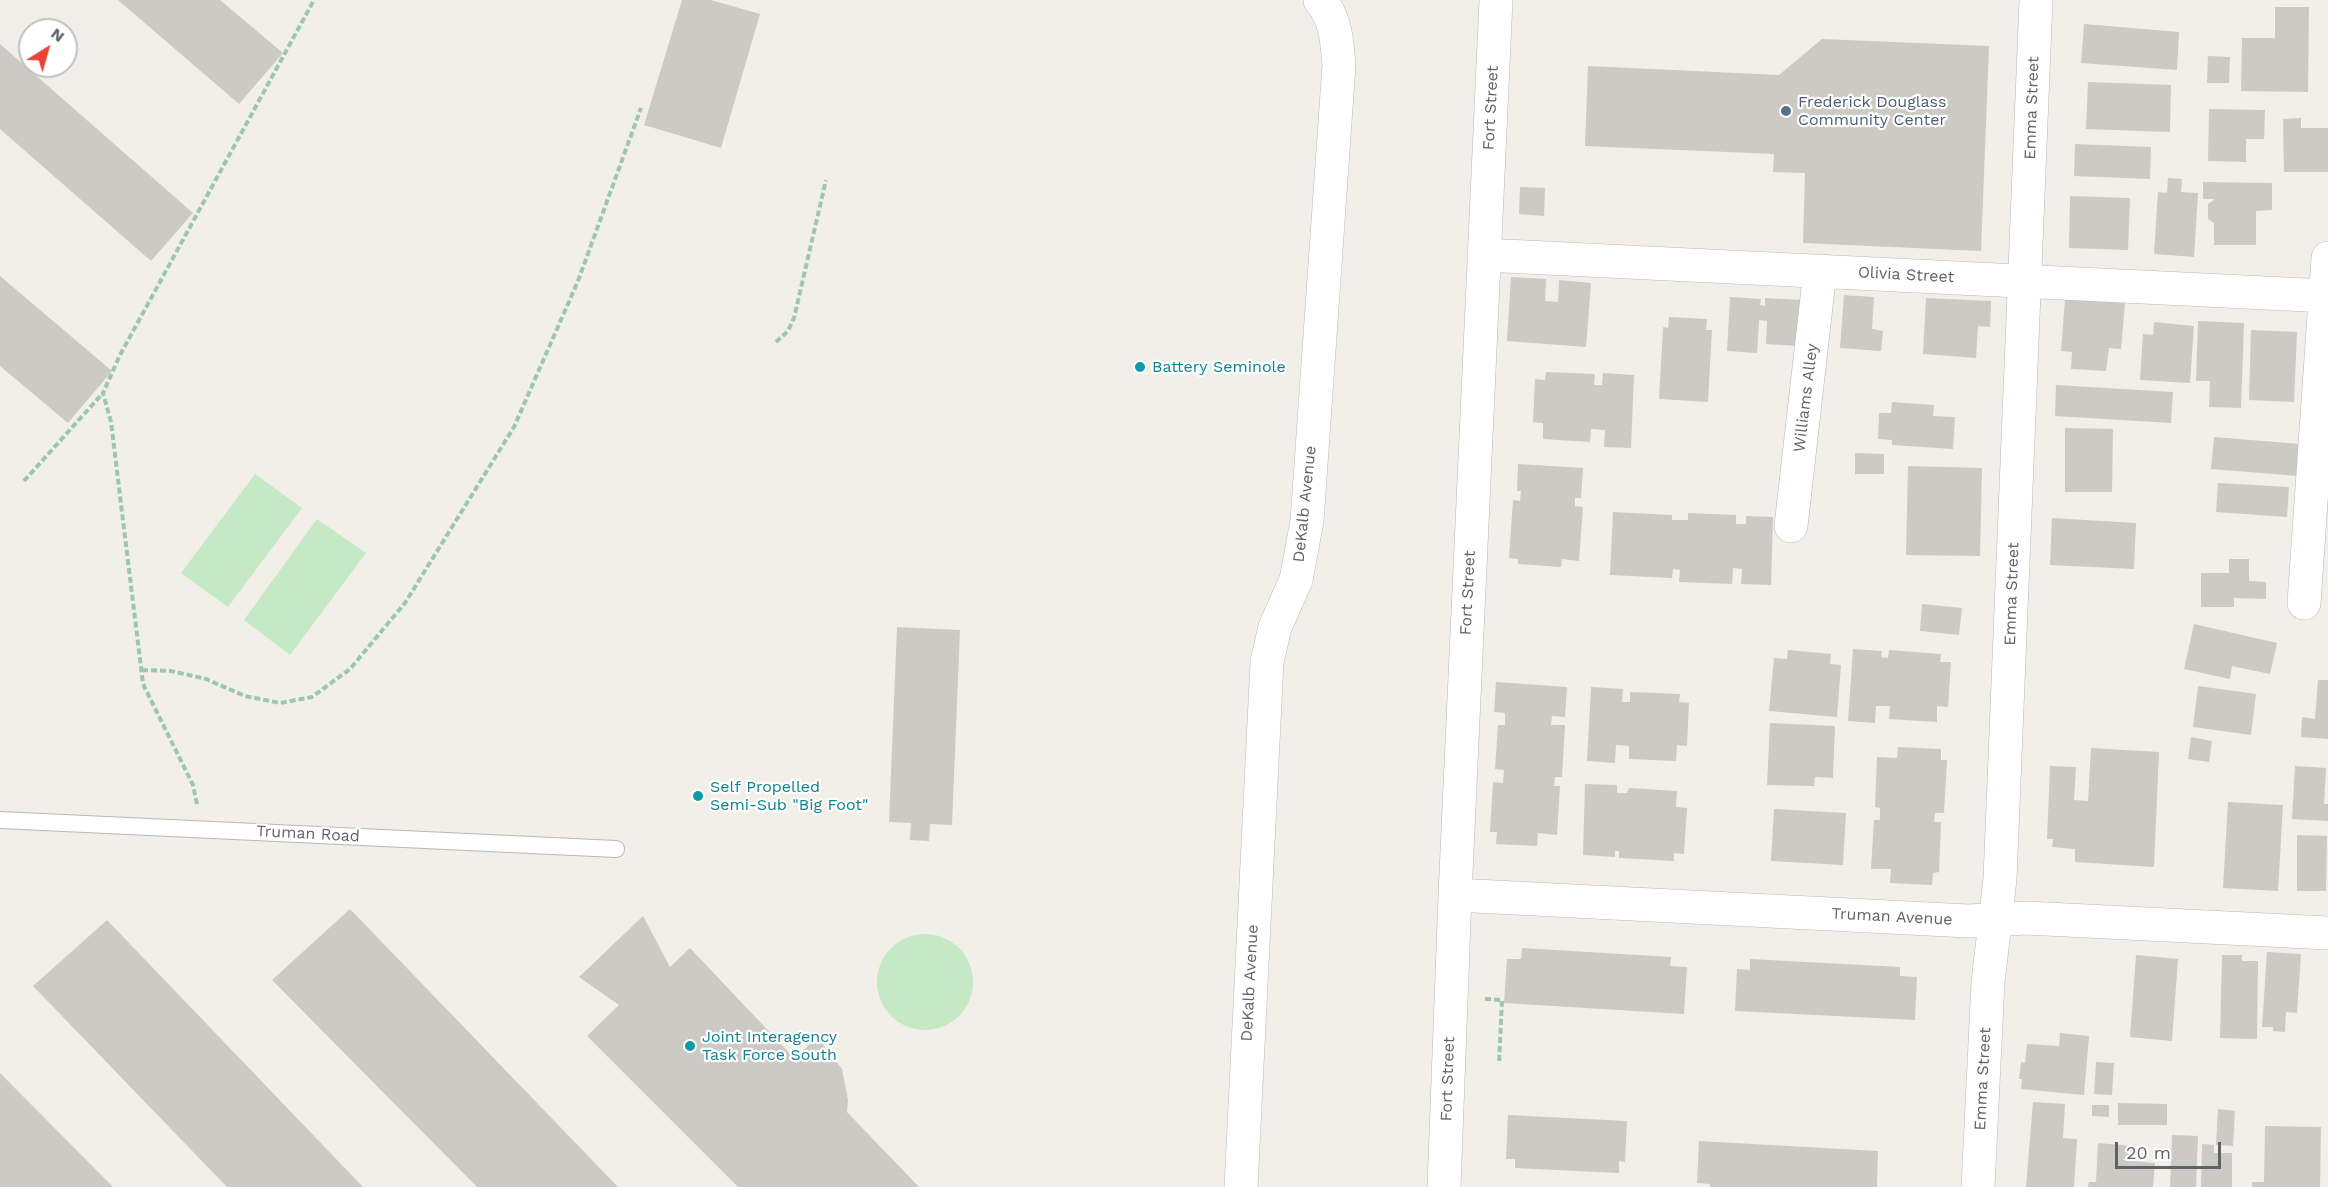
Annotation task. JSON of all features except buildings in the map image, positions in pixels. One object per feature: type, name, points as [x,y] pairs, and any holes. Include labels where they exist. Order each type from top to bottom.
[{"type":"street","name":"DeKalb Avenue","points":[[1241,1187],[1267,662],[1275,627],[1296,580],[1307,521],[1338,77],[1337,35],[1329,10],[1320,0]]},
{"type":"street","name":"Fort Street","points":[[1444,1187],[1496,0]]},
{"type":"street","name":"Emma Street","points":[[1978,1187],[1988,982],[2000,879],[2036,0]]},
{"type":"street","name":"Olivia Street","points":[[1484,255],[2326,296]]},
{"type":"street","points":[[2304,603],[2328,258]]},
{"type":"street","name":"Williams Alley","points":[[1791,525],[1820,271]]},
{"type":"street","name":"Truman Avenue","points":[[1455,896],[1968,921],[2026,918],[2328,933]]},
{"type":"lane","name":"Truman Road","points":[[0,820],[616,849]]},
{"type":"path","points":[[24,482],[103,393],[120,355],[314,0]]},
{"type":"path","points":[[142,670],[171,671],[206,679],[245,696],[280,703],[312,697],[350,669],[405,603],[514,427],[578,281],[641,108]]},
{"type":"path","points":[[776,342],[789,331],[794,318],[826,180]]},
{"type":"path","points":[[103,393],[111,422],[143,684],[193,785],[204,829]]},
{"type":"path","points":[[1478,999],[1502,1000],[1499,1065]]},
{"type":"green space","points":[[255,474],[302,508],[228,607],[181,573]]},
{"type":"green space","points":[[317,519],[366,553],[290,655],[244,620]]},
{"type":"green space","points":[[925,934],[943,938],[959,948],[969,964],[973,982],[969,1000],[959,1016],[943,1026],[925,1030],[907,1026],[891,1016],[881,1000],[877,982],[881,964],[891,948],[907,938]]},
{"type":"place","name":"Frederick Douglass Community Center","points":[[1786,111]]},
{"type":"place","name":"Battery Seminole","points":[[1140,367]]},
{"type":"place","name":"Self Propelled Semi-Sub \"Big Foot\"","points":[[698,796]]},
{"type":"place","name":"Joint Interagency Task Force South","points":[[690,1046]]}]
